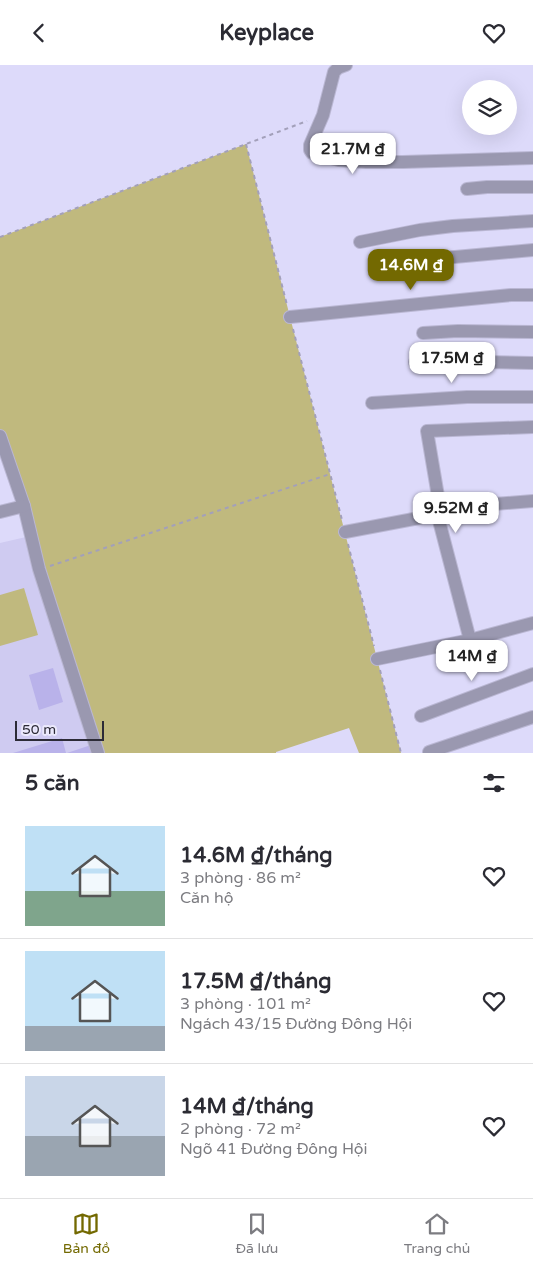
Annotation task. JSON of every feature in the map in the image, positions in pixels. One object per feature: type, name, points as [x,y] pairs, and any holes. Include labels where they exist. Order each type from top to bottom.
[{"type":"street","points":[[346,65],[334,71],[323,115],[310,145],[312,153],[339,161],[403,162],[533,158]]},
{"type":"street","points":[[467,189],[533,187]]},
{"type":"street","points":[[360,242],[420,230],[533,221]]},
{"type":"street","points":[[399,262],[533,250]]},
{"type":"street","points":[[290,317],[511,295],[533,295]]},
{"type":"street","points":[[422,333],[458,331],[533,332]]},
{"type":"street","points":[[415,362],[533,363]]},
{"type":"street","points":[[372,403],[467,397],[533,397]]},
{"type":"street","points":[[470,640],[436,513],[439,502],[427,431],[533,427]]},
{"type":"street","points":[[0,436],[3,455],[24,506],[39,569],[98,753]]},
{"type":"street","points":[[345,532],[419,518],[458,507],[533,501]]},
{"type":"street","points":[[0,512],[24,506]]},
{"type":"street","points":[[377,659],[470,640],[533,623]]},
{"type":"street","points":[[421,716],[533,674]]},
{"type":"street","points":[[429,752],[533,717]]},
{"type":"path","points":[[0,237],[323,115]]},
{"type":"path","points":[[246,144],[401,753]]},
{"type":"path","points":[[39,569],[330,474]]},
{"type":"shaded area","points":[[246,144],[401,753],[359,753],[349,728],[276,753],[99,753],[0,440],[0,237]]},
{"type":"shaded area","points":[[26,537],[95,753],[0,753],[0,543]]},
{"type":"shaded area","points":[[24,588],[38,635],[0,646],[0,595]]},
{"type":"building","points":[[53,668],[63,702],[39,710],[29,675]]},
{"type":"building","points":[[62,738],[66,753],[13,753]]},
{"type":"building","points":[[91,745],[94,753],[67,753]]}]
